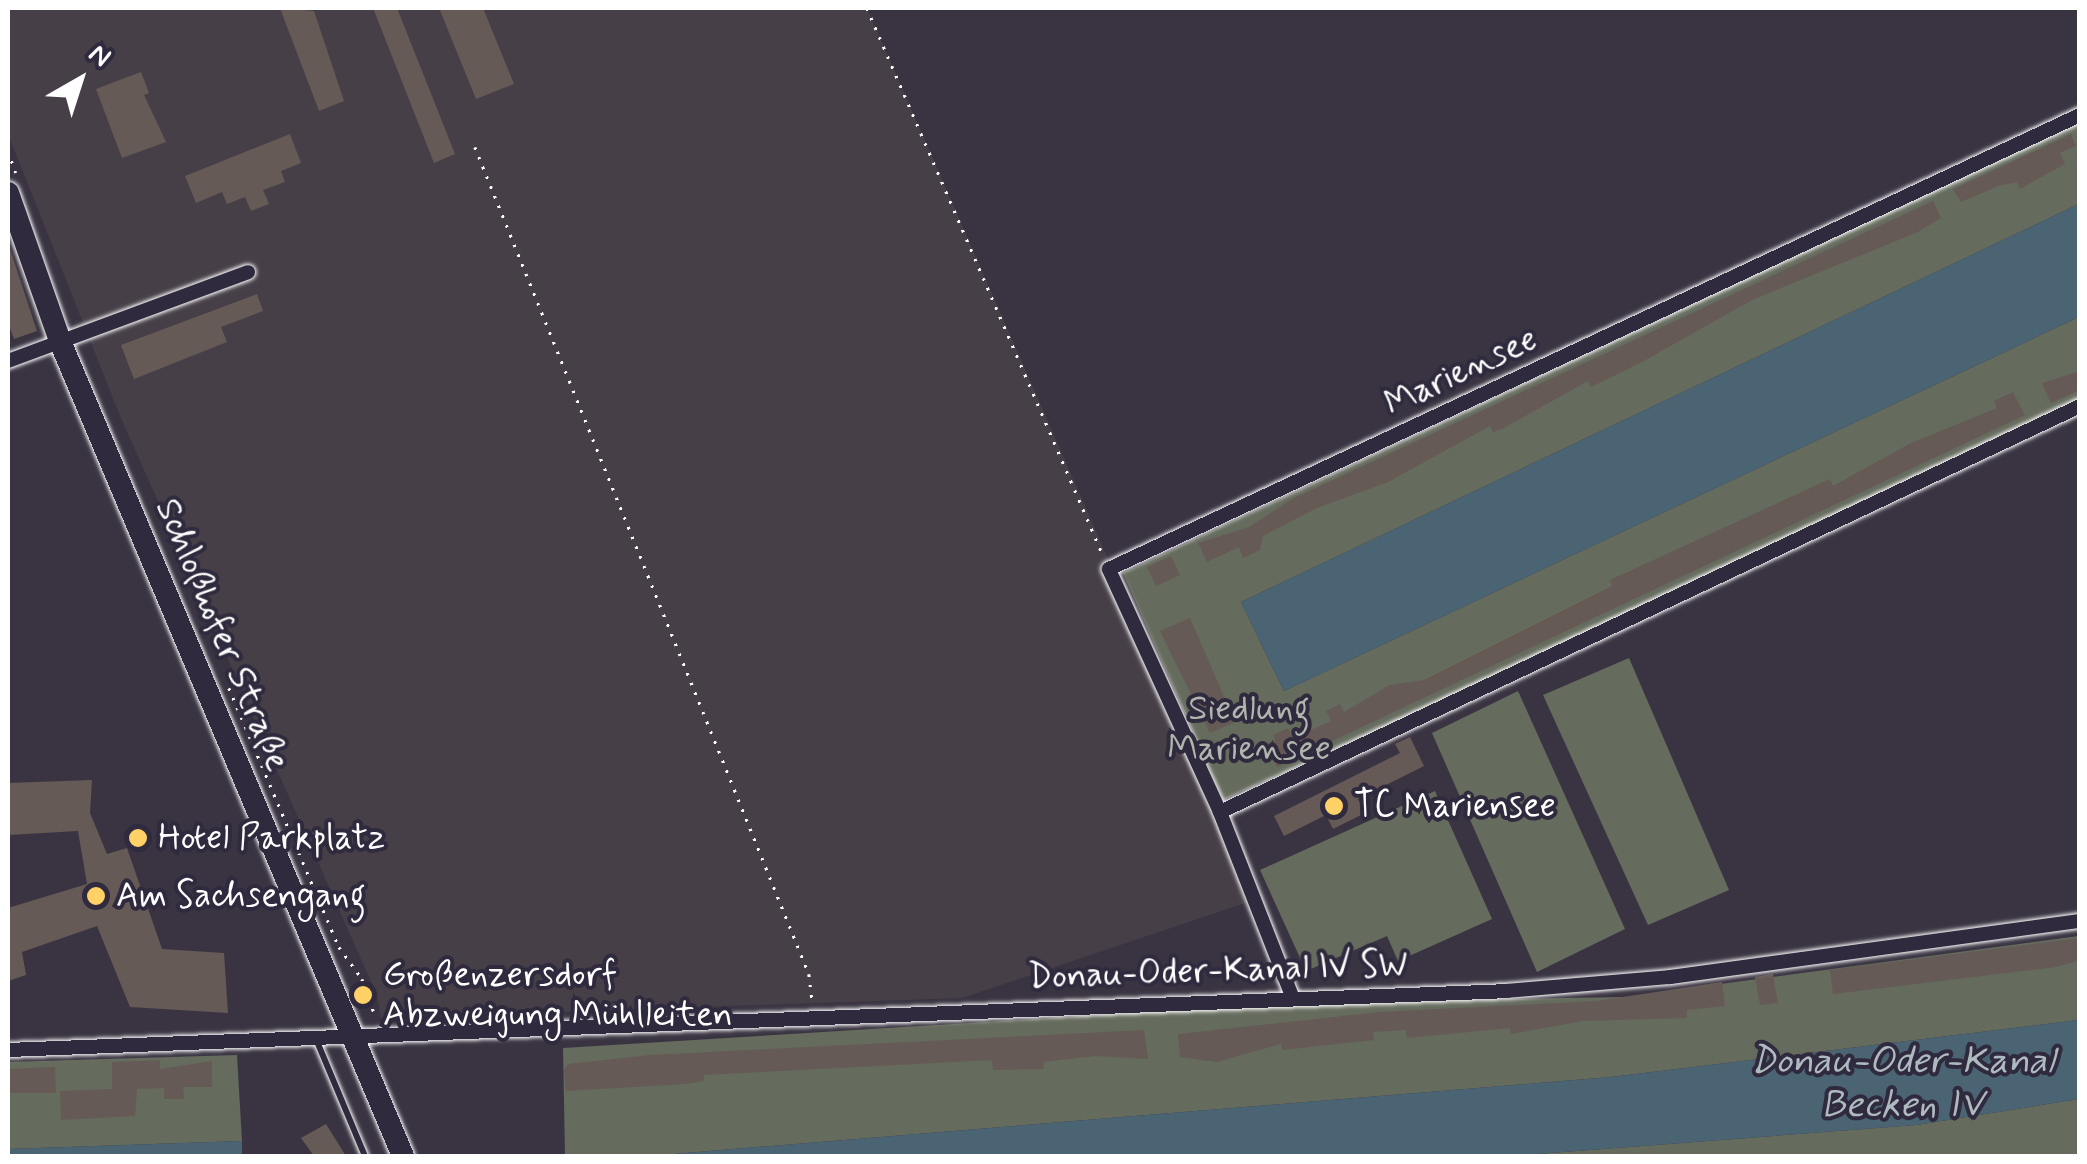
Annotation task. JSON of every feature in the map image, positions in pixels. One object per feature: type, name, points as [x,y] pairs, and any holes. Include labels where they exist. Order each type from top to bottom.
[{"type":"main road","name":"Schloßhofer Straße","points":[[14,189],[62,346],[402,1156]]},
{"type":"street","name":"Mariensee","points":[[1109,569],[2080,115]]},
{"type":"street","points":[[8,361],[62,346],[248,272]]},
{"type":"street","points":[[1220,812],[2080,406]]},
{"type":"street","points":[[1109,569],[1220,812],[1292,996]]},
{"type":"street","name":"Donau-Oder-Kanal IV SW","points":[[8,1050],[1559,988],[2080,921]]},
{"type":"lane","points":[[316,1038],[365,1156]]},
{"type":"path","points":[[867,8],[1109,569]]},
{"type":"path","points":[[475,147],[809,974],[810,1016]]},
{"type":"path","points":[[8,151],[14,189]]},
{"type":"path","points":[[228,684],[339,946],[371,998],[378,1030]]},
{"type":"shaded area","points":[[8,8],[867,8],[1257,899],[962,998],[381,1018],[377,995],[121,418],[8,134]]},
{"type":"green space","name":"Siedlung Mariensee","points":[[2079,122],[2079,204],[1241,602],[1284,691],[2079,317],[2079,412],[1223,800],[1123,573]]},
{"type":"green space","points":[[1629,658],[1729,890],[1648,925],[1543,695]]},
{"type":"green space","points":[[1518,691],[1625,929],[1537,972],[1432,733]]},
{"type":"green space","points":[[1435,791],[1492,919],[1398,961],[1387,936],[1306,971],[1260,870]]},
{"type":"green space","points":[[2079,936],[2079,1020],[1611,1077],[649,1156],[565,1156],[563,1048],[1297,1003],[1624,997]]},
{"type":"green space","points":[[237,1055],[242,1141],[8,1149],[8,1062]]},
{"type":"green space","points":[[2079,1099],[2079,1156],[1512,1156],[1916,1125]]},
{"type":"water","points":[[2079,204],[2079,317],[1284,691],[1241,602]]},
{"type":"water","name":"Donau-Oder-Kanal Becken IV","points":[[2079,1020],[2079,1099],[1916,1125],[1512,1156],[649,1156],[1611,1077]]},
{"type":"water","points":[[242,1141],[242,1156],[8,1156],[8,1149]]},
{"type":"building","points":[[280,8],[314,11],[344,101],[319,111]]},
{"type":"building","points":[[373,8],[397,8],[455,154],[434,163]]},
{"type":"building","points":[[439,8],[483,8],[514,84],[476,99]]},
{"type":"building","points":[[141,72],[149,93],[144,95],[166,142],[122,158],[96,89]]},
{"type":"building","points":[[290,134],[301,163],[281,171],[285,182],[263,190],[269,204],[251,211],[245,197],[227,204],[222,192],[196,203],[185,176]]},
{"type":"building","points":[[2071,134],[2076,146],[2060,153],[2065,164],[2020,189],[2017,182],[1998,186],[1961,202],[1953,189]]},
{"type":"building","points":[[1933,201],[1941,218],[1918,232],[1752,300],[1591,387],[1588,381],[1502,429],[1493,432],[1490,426],[1388,482],[1317,508],[1263,536],[1260,550],[1243,558],[1239,547],[1207,562],[1198,543],[1249,527],[1292,499]]},
{"type":"building","points":[[8,243],[37,331],[14,339],[8,323]]},
{"type":"building","points":[[257,294],[263,311],[221,327],[227,342],[134,379],[121,345]]},
{"type":"building","points":[[2080,371],[2080,390],[2051,403],[2042,383]]},
{"type":"building","points":[[2013,392],[2025,415],[1277,767],[1267,744],[1275,740],[1273,735],[1288,728],[1292,736],[1302,734],[1331,721],[1326,711],[1340,704],[1344,712],[1390,685],[1424,680],[1612,586],[1610,580],[1830,479],[1833,486],[1911,443],[1997,408],[1994,401]]},
{"type":"building","points":[[1171,556],[1180,575],[1156,586],[1147,567]]},
{"type":"building","points":[[1190,618],[1235,722],[1210,733],[1160,631]]},
{"type":"building","points":[[1410,737],[1424,766],[1358,799],[1365,813],[1333,829],[1326,815],[1284,836],[1274,816],[1400,753],[1395,744]]},
{"type":"building","name":"Am Sachsengang","points":[[92,780],[90,813],[107,854],[127,848],[162,949],[224,953],[228,1013],[130,1007],[97,926],[22,952],[26,975],[8,981],[8,908],[87,884],[78,831],[8,835],[8,783]]},
{"type":"building","points":[[2078,938],[2080,960],[2056,967],[1833,994],[1830,970]]},
{"type":"building","points":[[1773,974],[1778,1003],[1760,1005],[1755,977]]},
{"type":"building","points":[[1722,982],[1725,1006],[1687,1010],[1687,1018],[1583,1021],[1511,1034],[1510,1028],[1407,1038],[1406,1030],[1373,1032],[1374,1040],[1282,1050],[1281,1044],[1217,1062],[1180,1057],[1178,1034],[1380,1012],[1597,1001]]},
{"type":"building","points":[[1144,1030],[1148,1059],[1096,1056],[1043,1062],[1044,1069],[993,1070],[992,1060],[704,1075],[704,1081],[686,1084],[566,1091],[564,1070],[568,1064],[650,1055]]},
{"type":"building","points":[[160,1060],[160,1069],[212,1061],[212,1087],[183,1087],[184,1099],[164,1099],[164,1088],[137,1089],[135,1116],[61,1120],[60,1091],[112,1089],[112,1062]]},
{"type":"building","points":[[55,1067],[56,1093],[8,1093],[8,1069]]},
{"type":"building","points":[[326,1124],[346,1156],[314,1156],[301,1138]]},
{"type":"place","name":"TC Mariensee","points":[[1334,806]]},
{"type":"place","name":"Hotel Parkplatz","points":[[138,838]]},
{"type":"place","name":"Am Sachsengang","points":[[96,896]]},
{"type":"place","name":"Großenzersdorf Abzweigung Mühlleiten","points":[[363,995]]}]
